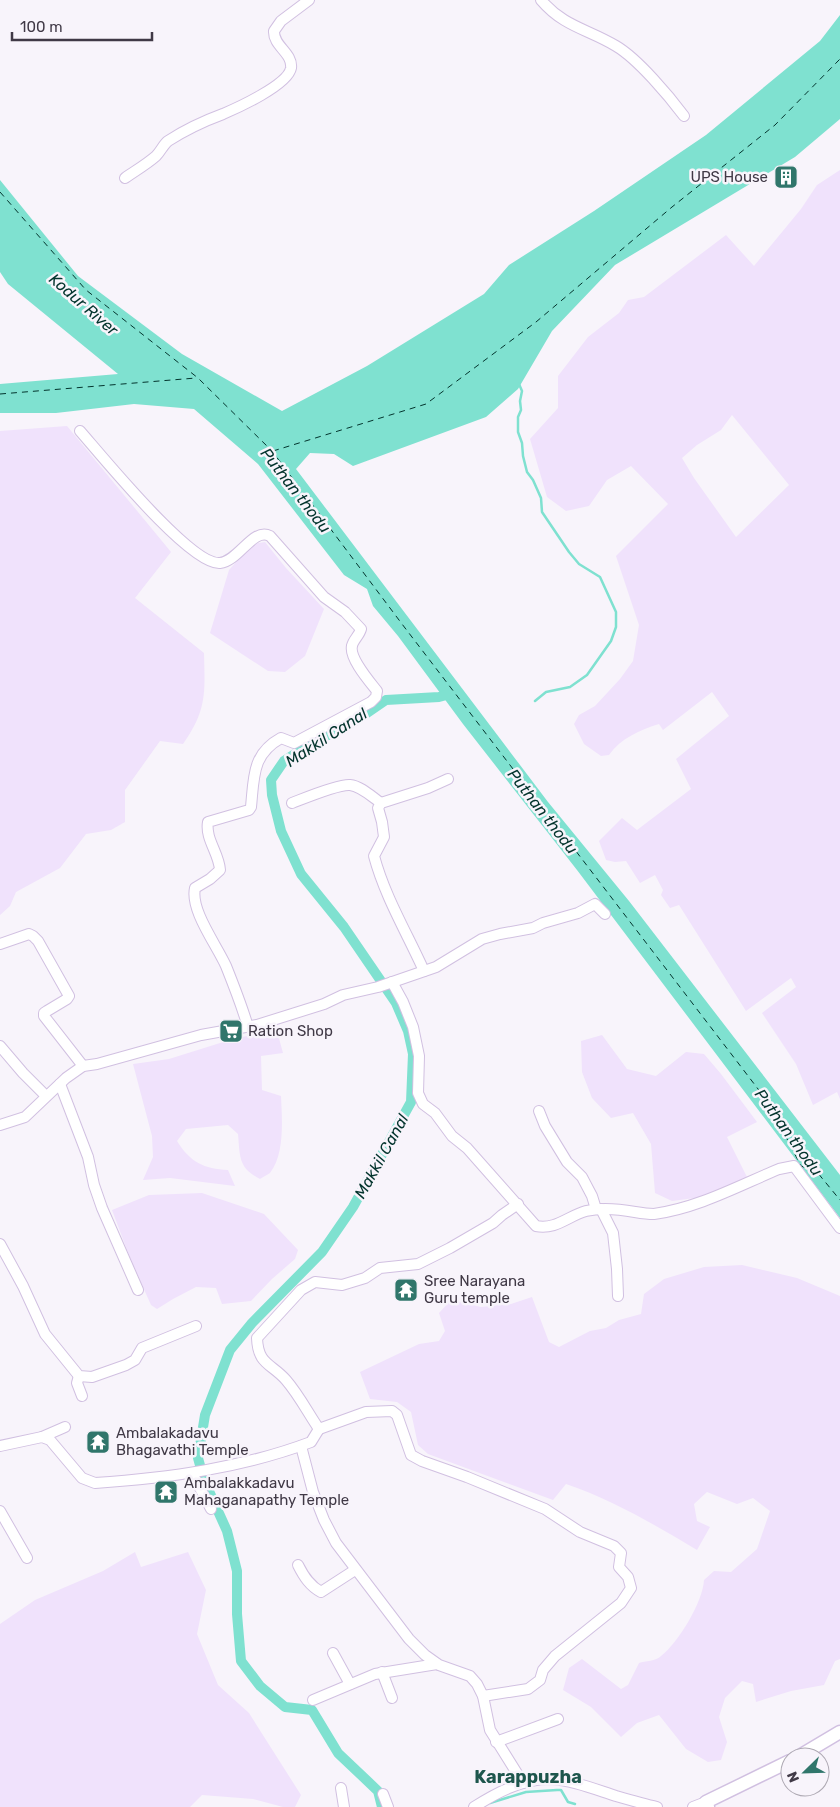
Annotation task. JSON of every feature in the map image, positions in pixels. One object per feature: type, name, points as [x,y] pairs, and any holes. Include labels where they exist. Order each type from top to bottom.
[{"type":"street","points":[[125,178],[154,157],[169,141],[200,123],[254,100],[283,78],[291,70],[290,61],[276,41],[274,31],[281,21],[309,0]]},
{"type":"street","points":[[540,0],[569,24],[617,47],[627,54],[668,96],[684,116]]},
{"type":"street","points":[[80,431],[172,534],[205,560],[218,564],[228,561],[258,535],[265,533],[270,536],[324,597],[345,612],[361,629],[352,646],[352,654],[377,691],[376,697],[371,702],[294,743],[280,738],[270,744],[260,757],[255,768],[252,807],[249,810],[208,822],[206,830],[220,862],[220,870],[195,888],[193,897],[196,908],[225,964],[248,1027]]},
{"type":"street","points":[[424,971],[411,940],[387,895],[374,856],[384,838],[378,808],[381,803],[428,788],[448,779]]},
{"type":"street","points":[[292,802],[350,785],[366,792],[381,803]]},
{"type":"street","points":[[0,1125],[25,1117],[46,1096],[83,1066],[201,1035],[248,1027],[324,1004],[343,995],[378,987],[449,961],[482,939],[533,928],[578,913],[595,904],[606,914]]},
{"type":"street","points":[[0,944],[29,934],[38,940],[69,996],[44,1013],[44,1016],[83,1066]]},
{"type":"street","points":[[390,983],[403,1002],[412,1027],[419,1056],[418,1094],[423,1104],[435,1113],[452,1136],[468,1148],[536,1226],[543,1228],[556,1226],[585,1211],[598,1209],[615,1209],[652,1214],[692,1206],[779,1169],[797,1166],[840,1228]]},
{"type":"street","points":[[0,1046],[46,1096]]},
{"type":"street","points":[[60,1084],[88,1157],[94,1185],[102,1208],[138,1290]]},
{"type":"street","points":[[539,1111],[545,1126],[567,1162],[582,1177],[613,1233],[618,1296]]},
{"type":"street","points":[[319,1429],[286,1380],[264,1362],[258,1349],[257,1338],[301,1290],[315,1282],[342,1285],[365,1278],[380,1268],[418,1264],[493,1223],[518,1204]]},
{"type":"street","points":[[0,1244],[23,1286],[44,1334],[79,1376],[92,1377],[126,1365],[136,1360],[142,1348],[196,1326]]},
{"type":"street","points":[[79,1376],[77,1384],[82,1396]]},
{"type":"street","points":[[42,1436],[50,1440],[82,1478],[95,1483],[217,1469],[301,1446],[311,1442],[319,1429],[366,1412],[392,1411],[397,1415],[411,1455],[545,1508],[580,1532],[614,1546],[621,1553],[619,1566],[628,1577],[630,1588],[621,1602],[555,1656],[543,1670],[540,1680],[528,1689],[483,1696]]},
{"type":"street","points":[[0,1446],[42,1436],[65,1427]]},
{"type":"street","points":[[301,1446],[313,1492],[336,1544],[409,1639],[425,1655],[437,1664],[470,1676],[477,1684],[483,1696],[490,1730],[523,1784]]},
{"type":"street","points":[[193,1473],[211,1509]]},
{"type":"street","points":[[0,1511],[27,1558]]},
{"type":"street","points":[[298,1566],[303,1576],[314,1588],[321,1592],[355,1570]]},
{"type":"street","points":[[333,1653],[350,1684]]},
{"type":"street","points":[[313,1700],[382,1672],[437,1664]]},
{"type":"street","points":[[382,1672],[392,1698]]},
{"type":"street","points":[[496,1742],[558,1719]]},
{"type":"street","points":[[815,1747],[840,1732]]},
{"type":"street","points":[[693,1807],[707,1804],[780,1767]]},
{"type":"street","points":[[474,1807],[485,1804],[503,1790],[548,1779],[573,1782],[628,1800],[658,1807]]},
{"type":"street","points":[[341,1788],[344,1807]]},
{"type":"street","points":[[383,1794],[388,1807]]},
{"type":"shaded area","points":[[840,170],[840,1099],[837,1092],[813,1105],[796,1064],[762,1013],[796,987],[791,978],[746,1011],[679,905],[670,908],[661,895],[663,890],[655,875],[640,883],[626,861],[615,862],[606,860],[599,841],[622,818],[637,830],[691,789],[676,759],[729,716],[712,692],[663,730],[659,724],[645,729],[625,739],[609,755],[601,756],[584,744],[574,724],[579,715],[595,706],[620,679],[633,661],[639,625],[616,556],[668,504],[631,466],[607,480],[589,506],[566,511],[547,497],[530,439],[558,408],[558,376],[588,337],[619,313],[628,300],[644,297],[726,235],[754,266],[801,209],[817,185]],"holes":[[[732,415],[789,485],[736,537],[682,458],[697,445],[721,430]]]},
{"type":"shaded area","points":[[67,426],[171,552],[135,598],[204,653],[205,679],[203,701],[197,721],[183,744],[160,741],[125,790],[125,822],[111,830],[86,834],[60,868],[16,892],[10,906],[0,915],[0,431]]},
{"type":"shaded area","points":[[265,542],[324,609],[305,656],[285,672],[268,671],[210,633],[229,570],[252,544]]},
{"type":"shaded area","points":[[277,1031],[283,1053],[261,1056],[262,1090],[281,1096],[282,1136],[278,1156],[270,1173],[260,1179],[244,1166],[239,1149],[238,1134],[228,1125],[186,1129],[177,1141],[187,1154],[198,1163],[212,1168],[228,1170],[235,1186],[170,1178],[143,1180],[153,1157],[152,1136],[133,1064],[169,1059],[236,1038]]},
{"type":"shaded area","points":[[602,1035],[627,1069],[656,1076],[686,1052],[704,1054],[757,1122],[727,1137],[747,1177],[702,1197],[672,1201],[655,1193],[651,1144],[633,1113],[611,1118],[592,1098],[582,1072],[581,1041]]},
{"type":"shaded area","points":[[202,1193],[264,1214],[298,1250],[295,1259],[251,1301],[222,1304],[216,1288],[196,1287],[157,1309],[151,1305],[130,1258],[112,1210],[149,1195]]},
{"type":"shaded area","points":[[742,1265],[797,1278],[840,1296],[840,1659],[835,1661],[824,1685],[791,1691],[756,1702],[753,1684],[742,1681],[725,1698],[719,1717],[727,1742],[721,1760],[708,1762],[686,1749],[659,1715],[637,1723],[621,1737],[591,1707],[563,1690],[569,1668],[582,1659],[621,1689],[628,1685],[639,1663],[659,1658],[675,1642],[694,1610],[703,1589],[704,1580],[714,1571],[731,1572],[757,1549],[770,1511],[753,1498],[737,1504],[707,1492],[694,1504],[697,1521],[710,1527],[697,1550],[617,1505],[583,1490],[566,1484],[553,1500],[428,1454],[418,1445],[411,1412],[397,1402],[370,1399],[360,1372],[419,1344],[439,1341],[445,1331],[439,1313],[451,1300],[481,1307],[511,1304],[532,1297],[549,1342],[559,1347],[590,1331],[606,1328],[619,1320],[641,1314],[644,1294],[664,1279],[704,1267]]},
{"type":"shaded area","points":[[135,1552],[141,1567],[188,1552],[206,1590],[197,1634],[218,1685],[249,1713],[301,1795],[295,1807],[283,1807],[253,1799],[202,1795],[190,1807],[0,1807],[0,1624],[35,1600],[103,1571]]},
{"type":"water","points":[[840,15],[840,119],[795,157],[615,265],[552,331],[518,389],[486,417],[353,466],[334,454],[310,453],[296,469],[548,802],[629,901],[840,1175],[840,1218],[577,870],[373,606],[367,589],[344,575],[258,464],[194,409],[134,404],[56,413],[0,413],[0,384],[118,374],[8,284],[0,272],[0,180],[78,276],[182,354],[282,411],[367,366],[484,294],[509,265],[594,211],[706,135],[820,41]]},
{"type":"waterway","points":[[519,384],[522,391],[518,432],[527,472],[541,498],[542,512],[579,564],[600,577],[616,612],[616,627],[611,641],[587,675],[570,687],[546,692],[535,701]]},
{"type":"waterway","name":"Makkil Canal","points":[[382,1807],[378,1791],[338,1753],[312,1710],[285,1707],[260,1686],[241,1661],[237,1614],[237,1571],[227,1531],[204,1480],[198,1458],[205,1415],[230,1350],[252,1323],[322,1252],[353,1207],[411,1102],[413,1054],[408,1031],[396,1003],[344,927],[301,874],[281,831],[272,795],[271,780],[284,761],[312,743],[354,722],[386,700],[439,697],[454,693]]},
{"type":"waterway","points":[[490,1803],[526,1792],[561,1790],[568,1802],[575,1804]]},
{"type":"ferry route","points":[[273,451],[426,404],[536,322],[672,207],[775,125],[840,59]]},
{"type":"ferry route","points":[[0,192],[86,290],[198,378],[272,451],[768,1102],[801,1166],[817,1172],[840,1200]]},
{"type":"ferry route","points":[[0,394],[196,378]]},
{"type":"place","name":"UPS House","points":[[786,177]]},
{"type":"place","name":"Ration Shop","points":[[231,1031]]},
{"type":"place","name":"Sree Narayana Guru temple","points":[[406,1290]]},
{"type":"place","name":"Ambalakadavu Bhagavathi Temple","points":[[98,1442]]},
{"type":"place","name":"Ambalakkadavu Mahaganapathy Temple","points":[[166,1492]]},
{"type":"district","name":"Karappuzha","points":[[528,1777]]},
{"type":"water label","name":"Kodur River","points":[[84,304]]},
{"type":"water label","name":"Puthan thodu","points":[[296,490]]},
{"type":"water label","name":"Puthan thodu","points":[[543,811]]},
{"type":"water label","name":"Puthan thodu","points":[[789,1132]]}]
